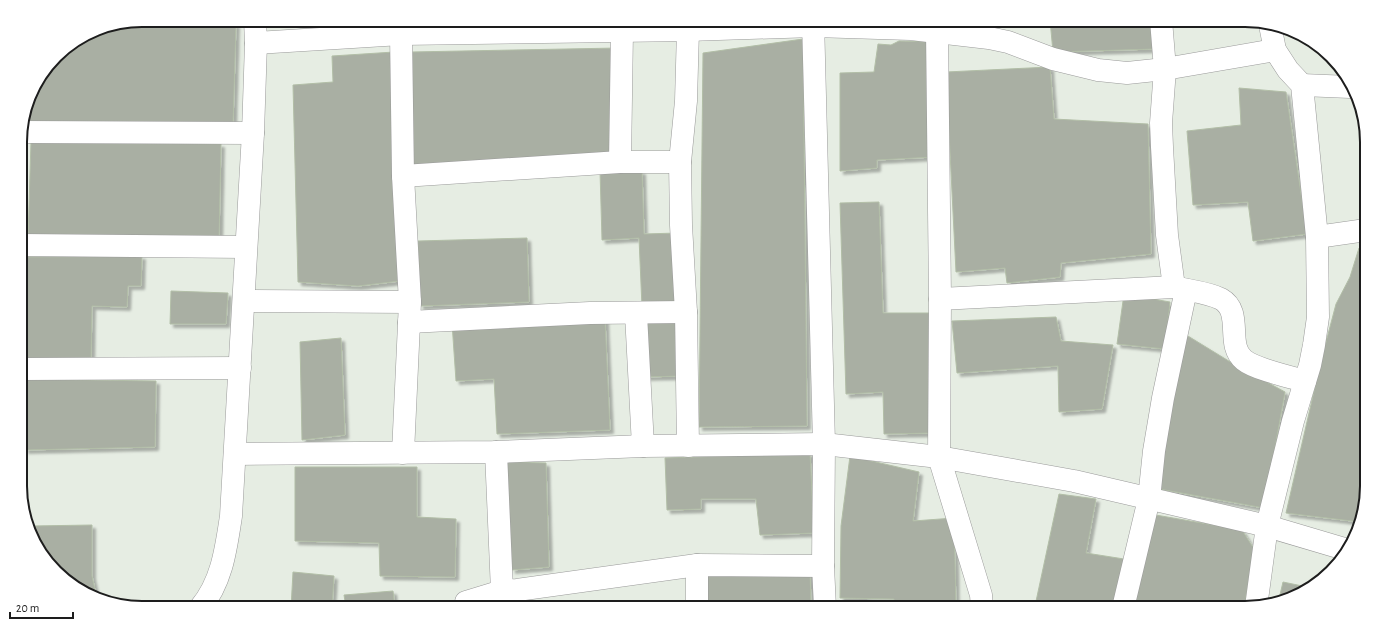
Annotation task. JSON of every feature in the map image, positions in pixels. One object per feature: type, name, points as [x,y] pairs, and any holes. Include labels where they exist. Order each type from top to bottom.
[{"type":"street","points":[[207,601],[217,582],[225,554],[231,516],[253,133],[255,27]]},
{"type":"street","points":[[256,43],[401,34],[688,30],[708,27]]},
{"type":"street","points":[[814,27],[824,444],[822,566],[824,601]]},
{"type":"street","points":[[922,27],[937,31],[1008,42],[1052,59],[1098,70],[1127,73],[1164,69],[1275,50]]},
{"type":"street","points":[[1125,601],[1149,499],[1154,451],[1180,289],[1167,235],[1161,111],[1164,69],[1161,27]]},
{"type":"street","points":[[688,30],[686,101],[680,162],[681,225],[686,312],[688,446]]},
{"type":"street","points":[[1257,600],[1267,526],[1293,421],[1314,345],[1318,317],[1317,237],[1302,85],[1288,70],[1275,50],[1271,30]]},
{"type":"street","points":[[620,162],[622,31]]},
{"type":"street","points":[[937,31],[940,298],[939,456],[982,601]]},
{"type":"street","points":[[401,34],[403,176],[410,312],[403,453]]},
{"type":"street","points":[[1302,85],[1346,87]]},
{"type":"street","points":[[27,132],[253,133]]},
{"type":"street","points":[[403,176],[620,162],[680,162]]},
{"type":"street","points":[[1317,237],[1360,231]]},
{"type":"street","points":[[27,246],[246,247]]},
{"type":"street","points":[[940,298],[1180,289],[1208,294],[1222,300],[1229,306],[1233,313],[1236,344],[1240,355],[1244,360],[1253,365],[1305,381]]},
{"type":"street","points":[[244,301],[410,312],[636,314],[686,312]]},
{"type":"street","points":[[636,314],[643,446]]},
{"type":"street","points":[[27,369],[240,368]]},
{"type":"street","points":[[235,454],[496,452],[643,446],[824,444],[939,456],[1074,481],[1267,526],[1342,548]]},
{"type":"street","points":[[496,452],[502,591]]},
{"type":"street","points":[[469,601],[502,591],[697,565],[822,566]]},
{"type":"street","points":[[697,565],[697,601]]},
{"type":"building","points":[[236,27],[233,125],[29,123],[31,112],[42,84],[55,66],[66,55],[84,42],[112,31],[127,28]]},
{"type":"building","points":[[1051,27],[1154,27],[1155,49],[1053,52]]},
{"type":"building","points":[[803,39],[807,426],[699,427],[703,53]]},
{"type":"building","points":[[899,41],[932,42],[934,157],[877,160],[877,168],[840,171],[840,73],[874,72],[878,44],[891,45]]},
{"type":"building","points":[[617,48],[618,157],[411,165],[411,52]]},
{"type":"building","points":[[394,52],[400,281],[358,286],[298,282],[293,85],[333,82],[332,56]]},
{"type":"building","points":[[1050,67],[1054,119],[1148,124],[1151,254],[1061,263],[1060,277],[1007,283],[1005,268],[956,272],[946,72]]},
{"type":"building","points":[[1239,88],[1286,92],[1307,234],[1253,241],[1248,202],[1193,205],[1187,131],[1241,125]]},
{"type":"building","points":[[31,141],[221,144],[219,240],[28,238]]},
{"type":"building","points":[[600,171],[642,171],[644,234],[677,233],[679,305],[642,307],[639,238],[602,240]]},
{"type":"building","points":[[879,202],[883,313],[935,313],[932,433],[884,434],[883,392],[846,394],[840,203]]},
{"type":"building","points":[[527,238],[529,302],[420,306],[418,241]]},
{"type":"building","points":[[1359,248],[1360,494],[1358,509],[1354,521],[1286,513],[1321,361],[1336,304],[1350,277]]},
{"type":"building","points":[[142,256],[141,286],[128,286],[127,307],[92,306],[91,360],[27,363],[27,257]]},
{"type":"building","points":[[171,291],[228,293],[226,324],[170,324]]},
{"type":"building","points":[[1124,294],[1170,302],[1165,349],[1117,344]]},
{"type":"building","points":[[680,317],[680,376],[644,377],[641,318]]},
{"type":"building","points":[[1056,317],[1061,341],[1113,345],[1102,409],[1059,412],[1058,366],[957,373],[952,321]]},
{"type":"building","points":[[605,319],[610,430],[497,434],[494,379],[456,381],[452,323]]},
{"type":"building","points":[[1183,333],[1232,363],[1285,392],[1264,508],[1154,488]]},
{"type":"building","points":[[341,338],[345,435],[302,440],[300,342]]},
{"type":"building","points":[[27,379],[156,381],[155,447],[27,450]]},
{"type":"building","points":[[810,453],[814,533],[760,535],[756,499],[701,499],[701,509],[667,510],[665,458]]},
{"type":"building","points":[[850,456],[919,472],[913,521],[954,518],[956,601],[894,601],[894,599],[840,598],[841,526]]},
{"type":"building","points":[[506,462],[546,463],[549,567],[512,570]]},
{"type":"building","points":[[295,467],[417,467],[417,517],[456,519],[455,577],[380,576],[379,543],[295,541]]},
{"type":"building","points":[[1059,494],[1096,499],[1086,553],[1124,559],[1117,601],[1036,601]]},
{"type":"building","points":[[1150,514],[1242,530],[1254,549],[1245,601],[1134,601]]},
{"type":"building","points":[[92,525],[92,576],[95,591],[84,586],[61,567],[42,544],[35,526]]},
{"type":"building","points":[[810,570],[811,601],[705,601],[704,574]]},
{"type":"building","points":[[293,572],[334,576],[332,601],[291,601]]},
{"type":"building","points":[[1283,582],[1303,586],[1282,595],[1280,596]]},
{"type":"building","points":[[393,591],[394,601],[345,601],[344,595]]}]
